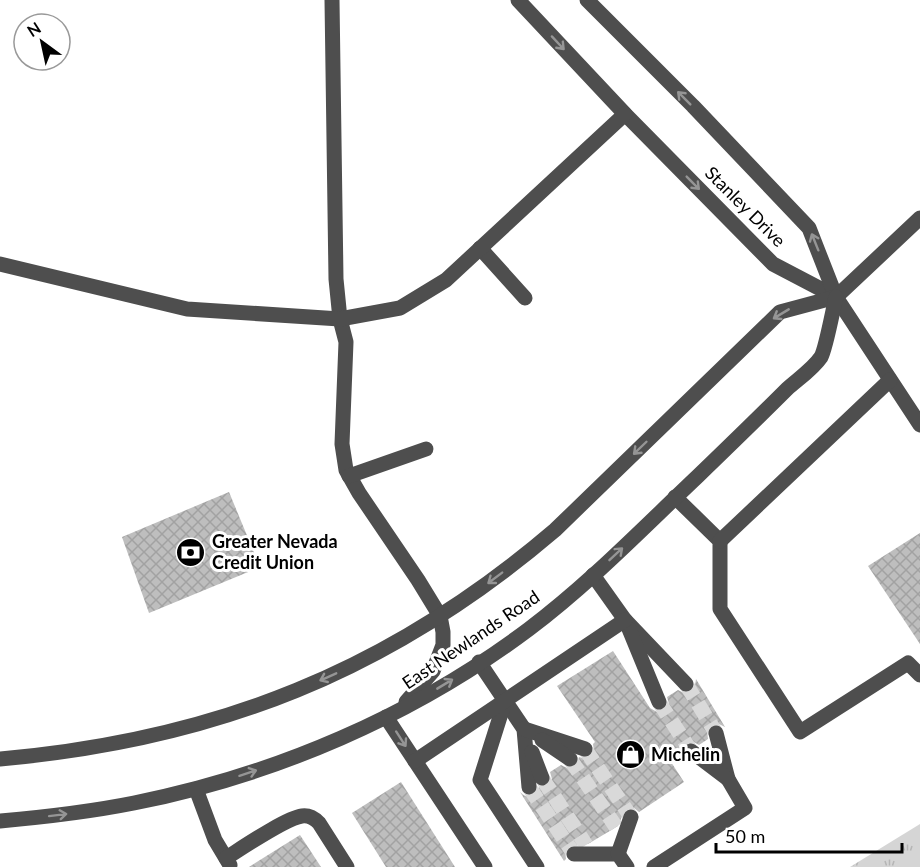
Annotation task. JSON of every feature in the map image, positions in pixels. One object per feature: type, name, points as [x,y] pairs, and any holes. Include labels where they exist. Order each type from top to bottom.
[{"type":"street","points":[[332,0],[336,279],[345,342],[342,444],[346,470],[358,493],[440,616],[443,632],[442,645],[433,671],[392,714],[415,761],[485,867]]},
{"type":"street","name":"Stanley Drive","points":[[518,0],[625,114],[773,264],[836,297]]},
{"type":"street","name":"Stanley Drive","points":[[587,0],[693,106],[809,228],[836,297]]},
{"type":"street","points":[[0,264],[187,309],[340,319],[400,308],[446,280],[625,114]]},
{"type":"street","name":"East Newlands Road","points":[[0,759],[92,749],[204,723],[258,706],[350,667],[401,640],[440,616],[520,560],[555,530],[780,312],[836,297],[920,218]]},
{"type":"street","points":[[480,248],[525,298]]},
{"type":"street","points":[[836,297],[920,425]]},
{"type":"street","name":"East Newlands Road","points":[[0,821],[133,803],[196,789],[253,772],[308,752],[392,714],[479,662],[528,630],[593,575],[822,356],[836,297]]},
{"type":"street","points":[[720,541],[890,380]]},
{"type":"street","points":[[349,476],[426,449]]},
{"type":"street","points":[[675,497],[720,541],[720,609],[800,732],[908,663],[920,675]]},
{"type":"street","points":[[593,575],[625,620],[686,684]]},
{"type":"street","points":[[415,761],[625,620]]},
{"type":"street","points":[[625,620],[659,702]]},
{"type":"street","points":[[479,662],[524,729],[535,782]]},
{"type":"street","points":[[505,701],[480,780],[537,867]]},
{"type":"street","points":[[524,729],[585,749]]},
{"type":"street","points":[[524,729],[570,759]]},
{"type":"street","points":[[654,867],[745,808],[728,779],[716,733]]},
{"type":"street","points":[[691,750],[728,779]]},
{"type":"street","points":[[196,789],[215,840],[228,863],[291,818],[305,815],[320,823],[347,867]]},
{"type":"street","points":[[622,861],[631,816]]},
{"type":"street","points":[[616,827],[622,861]]},
{"type":"street","points":[[580,850],[622,861]]},
{"type":"green space","points":[[920,824],[920,867],[850,867]]},
{"type":"building","name":"Greater Nevada Credit Union","points":[[229,492],[260,567],[149,613],[122,537]]},
{"type":"building","points":[[920,533],[920,644],[868,566]]},
{"type":"building","name":"Michelin","points":[[613,651],[650,708],[657,712],[663,711],[669,704],[667,697],[678,690],[684,693],[692,691],[696,679],[725,727],[713,724],[707,730],[708,739],[699,745],[692,741],[683,746],[682,755],[671,762],[684,782],[639,812],[634,808],[625,809],[618,826],[588,844],[569,846],[565,850],[566,859],[564,861],[520,792],[525,796],[534,795],[539,787],[550,784],[552,779],[550,772],[561,765],[569,769],[574,768],[578,764],[579,757],[586,759],[592,756],[595,742],[557,686]]},
{"type":"building","points":[[401,782],[455,867],[386,867],[352,813]]},
{"type":"building","points":[[300,835],[321,867],[249,867]]},
{"type":"tunnel","points":[[686,684],[716,733]]},
{"type":"tunnel","points":[[659,702],[691,751]]},
{"type":"tunnel","points":[[585,749],[631,817]]},
{"type":"tunnel","points":[[570,759],[616,827]]},
{"type":"tunnel","points":[[542,778],[586,845]]},
{"type":"tunnel","points":[[529,787],[574,854]]},
{"type":"place","name":"Greater Nevada Credit Union","points":[[191,552]]},
{"type":"place","name":"Michelin","points":[[630,755]]}]
